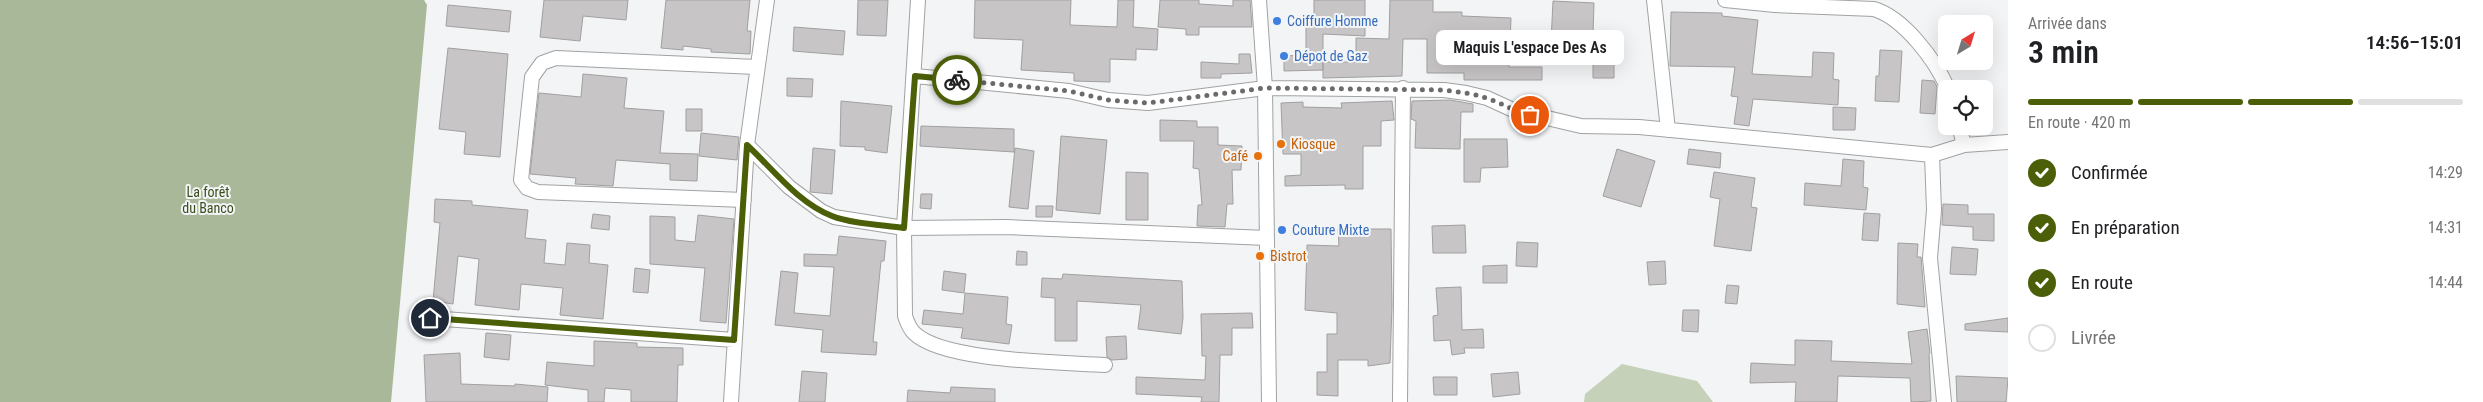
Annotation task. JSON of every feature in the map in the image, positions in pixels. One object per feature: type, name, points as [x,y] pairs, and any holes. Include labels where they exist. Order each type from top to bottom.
[{"type":"street","points":[[731,402],[747,145],[756,67],[767,0]]},
{"type":"street","points":[[918,0],[915,76],[904,228],[905,316],[908,326],[918,336],[962,353],[982,357],[1105,365]]},
{"type":"street","points":[[1259,0],[1265,88],[1269,402]]},
{"type":"street","points":[[1654,0],[1668,130]]},
{"type":"street","points":[[1725,0],[1775,5],[1874,9],[1884,12],[1925,51],[1943,80]]},
{"type":"street","points":[[744,200],[538,192],[527,188],[521,180],[532,77],[542,63],[556,58],[756,67]]},
{"type":"street","points":[[915,76],[1069,91],[1108,100],[1148,103],[1265,88],[1403,88],[1466,92],[1487,98],[1513,110],[1581,126],[1668,130],[1932,154],[1964,145],[2008,142]]},
{"type":"street","points":[[1400,402],[1403,88]]},
{"type":"street","points":[[1962,135],[1964,145]]},
{"type":"street","points":[[747,145],[789,187],[821,211],[834,217],[904,228],[1006,227],[1268,238]]},
{"type":"street","points":[[1932,154],[1934,210],[1931,267],[1944,402]]},
{"type":"street","points":[[430,318],[734,340]]},
{"type":"green space","name":"La forêt du Banco","points":[[0,0],[424,0],[427,5],[391,402],[0,402]]},
{"type":"green space","points":[[1622,364],[1697,381],[1713,402],[1584,402],[1585,394]]},
{"type":"building","points":[[544,0],[628,0],[626,20],[583,16],[580,41],[540,37]]},
{"type":"building","points":[[666,0],[750,0],[747,31],[751,31],[750,54],[711,52],[711,49],[683,46],[683,50],[661,48]]},
{"type":"building","points":[[858,0],[888,0],[886,36],[857,35]]},
{"type":"building","points":[[975,0],[1071,0],[1070,25],[1117,27],[1118,0],[1134,0],[1133,27],[1158,29],[1157,50],[1136,49],[1136,60],[1110,59],[1110,82],[1074,81],[1074,73],[1021,70],[1023,40],[974,38]]},
{"type":"building","points":[[1160,0],[1199,0],[1199,4],[1233,6],[1233,0],[1250,0],[1252,27],[1199,27],[1199,35],[1186,35],[1186,29],[1158,27]]},
{"type":"building","points":[[1314,0],[1365,0],[1365,36],[1323,34],[1323,70],[1284,71],[1284,56],[1306,55],[1306,26],[1314,26]]},
{"type":"building","points":[[1390,0],[1433,0],[1433,12],[1462,12],[1462,16],[1511,18],[1509,67],[1542,67],[1542,80],[1464,80],[1464,73],[1427,73],[1427,39],[1403,39],[1402,76],[1323,78],[1323,62],[1356,62],[1356,38],[1389,39]]},
{"type":"building","points":[[1553,1],[1594,3],[1592,63],[1550,62]]},
{"type":"building","points":[[448,5],[511,11],[509,32],[446,26]]},
{"type":"building","points":[[1671,12],[1722,13],[1722,16],[1758,20],[1752,74],[1812,77],[1813,52],[1834,53],[1833,79],[1839,80],[1838,105],[1753,99],[1749,126],[1734,124],[1738,97],[1731,96],[1735,67],[1670,66]]},
{"type":"building","points":[[794,27],[845,31],[843,55],[793,51]]},
{"type":"building","points":[[448,48],[508,54],[500,157],[464,154],[466,132],[439,129]]},
{"type":"building","points":[[1880,50],[1902,51],[1899,102],[1875,101],[1876,76],[1879,76]]},
{"type":"building","points":[[1239,54],[1250,54],[1252,73],[1221,74],[1221,78],[1201,78],[1201,62],[1239,64]]},
{"type":"building","points":[[1593,62],[1614,62],[1614,78],[1593,78]]},
{"type":"building","points":[[583,74],[627,78],[624,108],[664,111],[660,153],[698,154],[697,181],[670,180],[670,164],[616,160],[613,186],[575,184],[576,178],[530,174],[539,93],[581,97]]},
{"type":"building","points":[[787,78],[813,79],[812,97],[787,96]]},
{"type":"building","points":[[1922,80],[1934,81],[1937,87],[1935,114],[1920,113]]},
{"type":"building","points":[[1450,100],[1473,104],[1473,112],[1461,112],[1460,149],[1415,148],[1416,121],[1411,119],[1412,101]]},
{"type":"building","points":[[841,101],[892,106],[887,153],[865,150],[865,147],[840,146]]},
{"type":"building","points":[[1392,101],[1394,120],[1381,121],[1381,146],[1363,146],[1363,189],[1345,189],[1345,185],[1285,186],[1285,176],[1301,175],[1301,154],[1283,154],[1281,103],[1303,102],[1303,107],[1342,108],[1341,103]]},
{"type":"building","points":[[1833,107],[1856,108],[1855,130],[1833,130]]},
{"type":"building","points":[[686,109],[702,109],[702,131],[686,131]]},
{"type":"building","points":[[1160,120],[1197,121],[1197,127],[1218,127],[1218,145],[1242,146],[1241,170],[1232,170],[1233,204],[1227,204],[1225,227],[1197,226],[1198,205],[1202,205],[1199,169],[1193,168],[1194,141],[1160,141]]},
{"type":"building","points":[[921,126],[1014,129],[1014,152],[920,146]]},
{"type":"building","points":[[701,133],[739,137],[737,160],[699,156]]},
{"type":"building","points":[[1061,136],[1107,140],[1100,214],[1056,210]]},
{"type":"building","points":[[1464,139],[1507,139],[1508,167],[1481,168],[1480,182],[1464,182]]},
{"type":"building","points":[[813,148],[835,150],[832,194],[810,192]]},
{"type":"building","points":[[1015,148],[1034,151],[1028,209],[1009,207]]},
{"type":"building","points":[[1617,149],[1655,161],[1641,207],[1603,196]]},
{"type":"building","points":[[1689,149],[1721,153],[1720,168],[1687,164]]},
{"type":"building","points":[[1843,159],[1864,161],[1863,187],[1868,188],[1866,210],[1804,205],[1805,183],[1841,186]]},
{"type":"building","points":[[1126,172],[1148,173],[1148,220],[1126,220]]},
{"type":"building","points":[[1714,172],[1755,178],[1751,207],[1757,208],[1751,251],[1714,246],[1720,199],[1710,197]]},
{"type":"building","points":[[921,194],[932,194],[931,209],[920,208]]},
{"type":"building","points":[[435,199],[472,201],[472,205],[528,210],[525,238],[546,240],[544,263],[565,265],[567,243],[590,245],[589,263],[608,265],[603,319],[560,315],[563,288],[521,284],[519,310],[475,305],[479,259],[458,256],[453,304],[433,301],[440,223],[434,222]]},
{"type":"building","points":[[1943,204],[1968,205],[1968,214],[1994,214],[1994,241],[1973,240],[1973,227],[1942,225]]},
{"type":"building","points":[[1036,206],[1053,206],[1052,217],[1036,217]]},
{"type":"building","points":[[1864,213],[1880,214],[1878,241],[1862,240]]},
{"type":"building","points":[[593,214],[610,216],[609,230],[591,228]]},
{"type":"building","points":[[698,215],[734,219],[726,323],[700,321],[705,268],[650,264],[650,216],[675,217],[675,240],[695,242]]},
{"type":"building","points":[[1465,225],[1466,253],[1433,253],[1432,226]]},
{"type":"building","points":[[1338,229],[1391,229],[1392,306],[1390,363],[1368,366],[1368,360],[1338,360],[1338,396],[1317,395],[1317,372],[1327,372],[1327,334],[1337,334],[1337,313],[1305,310],[1307,245],[1339,246]]},
{"type":"building","points":[[839,236],[886,241],[884,261],[881,261],[873,342],[877,342],[876,355],[821,352],[823,330],[775,325],[781,271],[798,273],[794,313],[830,316],[834,267],[804,266],[804,254],[837,255]]},
{"type":"building","points":[[1517,242],[1538,243],[1537,267],[1516,266]]},
{"type":"building","points":[[1898,243],[1918,244],[1917,257],[1921,257],[1925,307],[1897,304]]},
{"type":"building","points":[[1952,247],[1978,249],[1976,275],[1950,274]]},
{"type":"building","points":[[1017,251],[1027,252],[1027,265],[1016,265]]},
{"type":"building","points":[[1665,261],[1666,284],[1649,285],[1647,262]]},
{"type":"building","points":[[1507,265],[1507,283],[1483,283],[1483,266]]},
{"type":"building","points":[[635,268],[650,270],[648,293],[633,292]]},
{"type":"building","points":[[944,271],[966,274],[964,293],[942,290]]},
{"type":"building","points":[[1063,274],[1182,281],[1183,318],[1181,334],[1138,329],[1141,305],[1077,301],[1077,341],[1055,341],[1055,298],[1041,297],[1042,278],[1062,279]]},
{"type":"building","points":[[1727,285],[1739,286],[1737,304],[1725,303]]},
{"type":"building","points":[[1461,287],[1462,330],[1483,329],[1484,348],[1464,348],[1465,353],[1452,355],[1450,340],[1434,341],[1433,316],[1438,315],[1436,288]]},
{"type":"building","points":[[965,293],[1008,297],[1006,324],[1012,325],[1009,344],[961,338],[963,328],[922,324],[924,310],[963,314]]},
{"type":"building","points":[[1683,310],[1699,310],[1698,332],[1682,331]]},
{"type":"building","points":[[1252,313],[1253,328],[1232,328],[1232,355],[1220,355],[1219,402],[1201,402],[1202,397],[1136,394],[1136,377],[1205,380],[1206,356],[1202,356],[1201,314]]},
{"type":"building","points":[[2008,318],[2008,332],[1965,330],[1965,324]]},
{"type":"building","points":[[1927,329],[1930,353],[1931,401],[1911,402],[1910,378],[1838,376],[1837,402],[1795,402],[1796,382],[1750,383],[1751,363],[1795,365],[1795,340],[1832,341],[1831,361],[1912,364],[1908,332]]},
{"type":"building","points":[[486,333],[511,335],[509,360],[484,357]]},
{"type":"building","points":[[1126,336],[1127,359],[1112,360],[1107,357],[1106,337]]},
{"type":"building","points":[[594,341],[637,343],[637,347],[683,348],[683,365],[678,365],[677,402],[631,402],[631,390],[605,388],[604,402],[588,402],[588,390],[545,385],[547,362],[594,366]]},
{"type":"building","points":[[460,353],[461,384],[515,386],[515,384],[548,387],[547,402],[426,402],[424,355]]},
{"type":"building","points":[[802,371],[827,373],[825,402],[799,402]]},
{"type":"building","points":[[1518,372],[1520,394],[1493,397],[1491,374]]},
{"type":"building","points":[[1956,376],[2008,378],[2006,402],[1957,402]]},
{"type":"building","points":[[1433,377],[1457,377],[1457,395],[1434,395]]},
{"type":"building","points":[[951,387],[995,389],[995,402],[907,402],[908,390],[950,393]]},
{"type":"way so far","points":[[957,80],[1069,91],[1108,100],[1148,103],[1265,88],[1403,88],[1444,90],[1466,92],[1487,98],[1513,110],[1530,115]]},
{"type":"place","name":"Coiffure Homme","points":[[1277,21]]},
{"type":"place","name":"Dépot de Gaz","points":[[1284,56]]},
{"type":"place","name":"Maquis L'espace Des As","points":[[1530,115]]},
{"type":"place","name":"Kiosque","points":[[1281,144]]},
{"type":"place","name":"Café","points":[[1258,156]]},
{"type":"place","name":"Couture Mixte","points":[[1282,230]]},
{"type":"place","name":"Bistrot","points":[[1260,256]]},
{"type":"route","points":[[430,318],[734,340],[747,145],[789,187],[821,211],[834,217],[904,228],[915,76],[957,80]]}]
